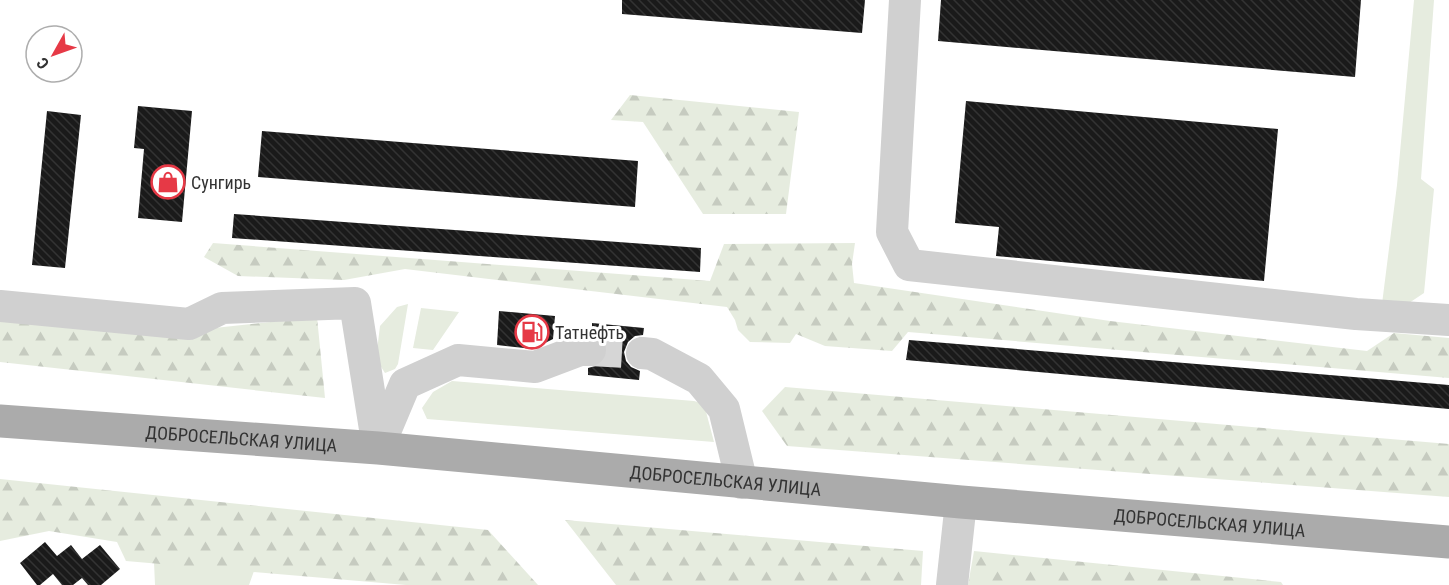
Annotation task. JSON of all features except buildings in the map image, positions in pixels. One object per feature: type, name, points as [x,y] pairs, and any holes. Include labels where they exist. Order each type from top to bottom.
[{"type":"main road","name":"ДОБРОСЕЛЬСКАЯ УЛИЦА","points":[[0,421],[378,448],[742,483],[1449,542]]},
{"type":"lane","points":[[905,0],[892,232],[909,266],[1356,314],[1449,320]]},
{"type":"lane","points":[[0,306],[189,324],[222,308],[355,303],[378,448]]},
{"type":"lane","points":[[378,448],[405,384],[458,360],[535,367],[580,350],[590,350]]},
{"type":"lane","points":[[642,353],[652,354],[699,379],[724,409],[742,483]]},
{"type":"lane","points":[[952,585],[961,502]]},
{"type":"green space","points":[[1414,0],[1434,0],[1421,179],[1434,189],[1424,293],[1409,303],[1382,304],[1397,185]]},
{"type":"green space","points":[[630,95],[799,112],[786,214],[703,214],[643,122],[611,120]]},
{"type":"green space","points":[[213,243],[710,281],[724,244],[855,243],[852,264],[854,283],[1110,321],[1367,351],[1394,333],[1449,338],[1449,378],[908,332],[892,351],[825,346],[796,334],[790,343],[750,342],[738,330],[727,307],[405,269],[344,280],[238,276],[204,257]]},
{"type":"green space","points":[[408,304],[398,364],[395,369],[385,373],[376,359],[380,326],[397,307]]},
{"type":"green space","points":[[421,308],[459,312],[433,350],[413,348]]},
{"type":"green space","points":[[0,315],[168,333],[317,317],[325,398],[0,362]]},
{"type":"green space","points":[[452,381],[694,401],[704,404],[714,442],[427,419],[422,408],[433,392]]},
{"type":"green space","points":[[785,387],[1449,444],[1449,497],[787,446],[762,411]]},
{"type":"green space","points":[[0,479],[488,530],[538,585],[406,585],[126,561],[117,542],[49,531],[0,541]]},
{"type":"green space","points":[[565,520],[923,551],[921,585],[616,585]]},
{"type":"green space","points":[[974,551],[1281,582],[1283,585],[968,585]]},
{"type":"green space","points":[[154,562],[254,571],[249,585],[155,585]]},
{"type":"tunnel","points":[[590,350],[642,353]]},
{"type":"place","name":"Сунгирь","points":[[168,182]]},
{"type":"place","name":"Татнефть","points":[[532,332]]}]
